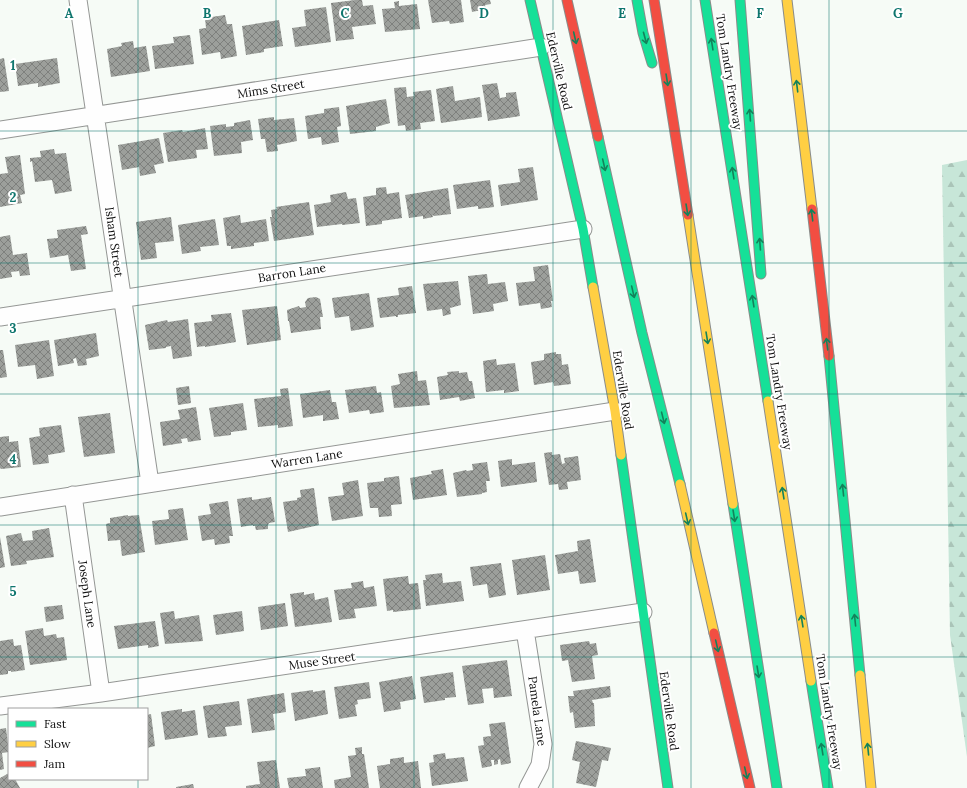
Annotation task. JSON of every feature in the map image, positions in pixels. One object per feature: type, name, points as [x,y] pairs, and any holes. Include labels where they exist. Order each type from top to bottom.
[{"type":"main road","name":"Ederville Road","points":[[530,0],[583,229],[615,411],[668,788]]},
{"type":"main road","points":[[566,0],[642,333],[750,788]]},
{"type":"main road","points":[[638,0],[644,33],[654,71]]},
{"type":"main road","points":[[654,0],[776,788]]},
{"type":"main road","name":"Tom Landry Freeway","points":[[705,0],[828,788]]},
{"type":"main road","points":[[740,0],[760,248],[761,280]]},
{"type":"main road","points":[[787,0],[832,383],[871,788]]},
{"type":"main road","points":[[658,87],[681,171]]},
{"type":"main road","points":[[762,304],[763,367]]},
{"type":"street","name":"Isham Street","points":[[78,0],[150,483]]},
{"type":"street","name":"Mims Street","points":[[0,130],[541,47]]},
{"type":"street","name":"Barron Lane","points":[[0,317],[583,229]]},
{"type":"street","name":"Warren Lane","points":[[0,506],[615,411]]},
{"type":"street","name":"Joseph Lane","points":[[73,495],[101,694]]},
{"type":"street","name":"Muse Street","points":[[0,706],[101,694],[643,612]]},
{"type":"street","name":"Pamela Lane","points":[[525,630],[543,744],[540,765],[528,788]]},
{"type":"green space","points":[[967,160],[967,757],[950,635],[942,165]]},
{"type":"building","points":[[362,0],[363,6],[373,5],[376,24],[352,27],[354,39],[336,41],[331,3]]},
{"type":"building","points":[[428,0],[461,0],[464,22],[450,24],[449,21],[432,23]]},
{"type":"building","points":[[470,0],[490,0],[491,4],[485,5],[486,8],[480,8],[481,10],[472,12]]},
{"type":"building","points":[[399,1],[399,6],[417,4],[420,29],[385,32],[382,9],[395,8],[394,2]]},
{"type":"building","points":[[326,7],[331,42],[295,47],[292,28],[306,26],[304,10]]},
{"type":"building","points":[[225,15],[227,24],[232,24],[237,56],[221,59],[220,52],[202,55],[199,29],[206,28],[205,18]]},
{"type":"building","points":[[279,20],[283,46],[264,49],[264,52],[246,55],[242,26]]},
{"type":"building","points":[[190,35],[194,64],[155,69],[152,46],[174,43],[173,37]]},
{"type":"building","points":[[133,41],[134,48],[146,46],[150,71],[111,77],[107,49],[122,46],[121,43]]},
{"type":"building","points":[[4,58],[9,91],[0,92],[0,59]]},
{"type":"building","points":[[57,58],[60,83],[38,87],[38,83],[18,86],[15,64]]},
{"type":"building","points":[[497,83],[500,98],[506,97],[506,93],[516,92],[520,116],[488,121],[482,85]]},
{"type":"building","points":[[453,86],[455,101],[480,97],[482,117],[441,123],[436,89]]},
{"type":"building","points":[[406,87],[407,97],[414,96],[413,92],[431,90],[435,121],[420,123],[421,129],[406,131],[405,125],[398,126],[394,88]]},
{"type":"building","points":[[386,99],[390,123],[376,127],[376,131],[350,134],[346,106]]},
{"type":"building","points":[[339,107],[341,126],[337,127],[339,142],[322,145],[321,137],[308,139],[305,116],[324,113],[324,109]]},
{"type":"building","points":[[274,117],[274,120],[294,118],[297,141],[277,145],[278,151],[267,152],[265,139],[261,139],[258,119]]},
{"type":"building","points":[[250,120],[253,140],[241,142],[242,153],[214,156],[210,126],[226,124],[226,127],[234,126],[234,123]]},
{"type":"building","points":[[205,128],[208,149],[196,150],[197,158],[168,162],[163,133],[182,130],[183,132]]},
{"type":"building","points":[[159,138],[164,163],[154,165],[156,173],[140,176],[139,167],[122,170],[118,145]]},
{"type":"building","points":[[54,149],[55,154],[66,153],[72,191],[55,194],[52,180],[35,182],[32,161],[30,162],[30,158],[41,157],[40,151]]},
{"type":"building","points":[[20,155],[25,194],[20,195],[22,203],[0,207],[0,174],[8,173],[5,157]]},
{"type":"building","points":[[533,167],[538,200],[501,206],[498,185],[520,182],[518,169]]},
{"type":"building","points":[[490,180],[494,207],[478,209],[478,206],[457,209],[453,185]]},
{"type":"building","points":[[386,187],[387,194],[399,192],[402,218],[382,221],[382,224],[366,226],[363,197],[376,195],[376,188]]},
{"type":"building","points":[[448,188],[451,214],[432,215],[433,217],[423,219],[423,216],[409,218],[405,195]]},
{"type":"building","points":[[346,192],[348,199],[356,198],[360,223],[317,227],[314,205],[331,202],[330,195]]},
{"type":"building","points":[[309,202],[314,235],[274,241],[270,217],[272,217],[271,210],[277,209],[276,207]]},
{"type":"building","points":[[240,215],[241,223],[266,219],[269,241],[254,243],[254,246],[231,249],[231,246],[227,246],[223,218]]},
{"type":"building","points":[[171,217],[174,241],[155,243],[157,258],[141,260],[136,222]]},
{"type":"building","points":[[215,219],[219,245],[200,247],[201,251],[182,254],[178,225]]},
{"type":"building","points":[[86,226],[88,234],[81,235],[86,269],[71,271],[68,255],[50,258],[47,239],[58,238],[57,230]]},
{"type":"building","points":[[10,235],[13,255],[27,253],[30,275],[20,276],[19,271],[11,272],[12,277],[0,279],[0,237]]},
{"type":"building","points":[[548,265],[553,301],[551,301],[552,307],[541,309],[540,303],[519,306],[516,283],[535,281],[533,267]]},
{"type":"building","points":[[487,274],[488,284],[505,282],[508,301],[493,304],[494,311],[473,314],[468,276]]},
{"type":"building","points":[[458,281],[461,305],[450,308],[451,314],[443,316],[442,309],[427,311],[423,284]]},
{"type":"building","points":[[412,286],[416,313],[398,315],[398,317],[380,318],[377,298],[399,295],[398,288]]},
{"type":"building","points":[[369,293],[374,327],[351,331],[349,316],[335,318],[332,298]]},
{"type":"building","points":[[316,297],[320,299],[323,317],[320,317],[321,329],[291,333],[287,310],[299,306],[300,308],[306,307],[305,302],[308,298]]},
{"type":"building","points":[[277,306],[281,340],[247,345],[242,310]]},
{"type":"building","points":[[231,313],[236,342],[197,347],[194,323],[212,321],[211,315]]},
{"type":"building","points":[[188,319],[192,356],[173,359],[171,346],[149,350],[145,325],[167,320],[168,322]]},
{"type":"building","points":[[96,333],[99,356],[86,359],[87,365],[78,366],[76,358],[73,359],[74,363],[58,366],[54,340]]},
{"type":"building","points":[[49,340],[54,376],[37,379],[35,365],[18,367],[15,345]]},
{"type":"building","points":[[0,350],[3,350],[7,377],[0,378]]},
{"type":"building","points":[[556,352],[556,354],[561,354],[562,365],[568,364],[571,384],[554,386],[553,382],[534,385],[531,362],[544,360],[544,354]]},
{"type":"building","points":[[496,359],[497,365],[515,363],[519,391],[504,393],[504,390],[486,392],[483,361]]},
{"type":"building","points":[[417,371],[418,381],[426,380],[430,405],[394,408],[391,386],[400,384],[398,374]]},
{"type":"building","points":[[459,371],[459,373],[467,372],[469,381],[472,381],[475,398],[460,401],[459,397],[440,400],[437,377],[448,375],[447,372]]},
{"type":"building","points":[[189,386],[191,403],[178,405],[176,388]]},
{"type":"building","points":[[376,386],[377,393],[381,392],[384,412],[370,414],[369,410],[349,413],[345,390]]},
{"type":"building","points":[[288,388],[293,426],[278,428],[278,425],[258,427],[254,399],[281,396],[280,389]]},
{"type":"building","points":[[330,390],[332,402],[336,402],[339,419],[323,421],[323,415],[303,418],[300,394]]},
{"type":"building","points":[[243,403],[247,430],[231,432],[231,435],[214,437],[209,408]]},
{"type":"building","points":[[196,407],[201,440],[188,442],[187,438],[181,439],[182,443],[163,446],[160,422],[180,419],[178,410]]},
{"type":"building","points":[[110,413],[115,453],[84,457],[78,417]]},
{"type":"building","points":[[61,425],[65,452],[48,455],[49,463],[33,465],[29,438],[40,436],[39,428]]},
{"type":"building","points":[[9,436],[9,442],[18,441],[21,467],[1,469],[0,437]]},
{"type":"building","points":[[552,452],[552,455],[560,454],[562,464],[565,463],[564,458],[578,456],[581,480],[567,482],[568,489],[559,490],[558,484],[549,485],[544,453]]},
{"type":"building","points":[[512,459],[512,465],[535,462],[537,482],[501,487],[498,461]]},
{"type":"building","points":[[487,462],[490,481],[486,481],[487,492],[457,497],[453,473],[473,470],[472,464]]},
{"type":"building","points":[[443,469],[447,495],[413,500],[410,478],[432,474],[431,471]]},
{"type":"building","points":[[399,476],[402,504],[391,505],[392,516],[379,517],[378,508],[370,508],[367,483],[384,481],[384,478]]},
{"type":"building","points":[[358,480],[363,516],[332,521],[328,497],[344,495],[342,483]]},
{"type":"building","points":[[314,488],[319,525],[288,532],[283,502],[297,500],[297,498],[301,497],[300,490]]},
{"type":"building","points":[[252,497],[252,500],[271,497],[275,522],[269,523],[268,529],[256,530],[255,526],[253,525],[241,527],[237,499]]},
{"type":"building","points":[[228,501],[233,536],[229,536],[230,543],[215,545],[214,539],[202,541],[198,516],[211,514],[209,504]]},
{"type":"building","points":[[183,508],[188,540],[155,545],[152,521],[169,519],[168,510]]},
{"type":"building","points":[[139,515],[145,552],[122,556],[120,540],[108,541],[106,524],[110,523],[110,518]]},
{"type":"building","points":[[49,528],[54,557],[26,561],[27,564],[11,566],[6,536],[21,533],[23,541],[33,540],[32,531]]},
{"type":"building","points":[[0,537],[5,567],[0,568]]},
{"type":"building","points":[[590,539],[596,582],[580,584],[578,571],[558,574],[555,555],[578,551],[577,541]]},
{"type":"building","points":[[545,555],[550,590],[517,595],[512,560]]},
{"type":"building","points":[[501,563],[506,595],[489,598],[487,584],[473,586],[470,567]]},
{"type":"building","points":[[442,573],[443,583],[461,581],[464,601],[426,606],[423,580],[426,580],[425,575]]},
{"type":"building","points":[[408,576],[409,584],[418,583],[421,609],[393,612],[393,610],[387,611],[383,579]]},
{"type":"building","points":[[363,581],[364,588],[374,586],[377,606],[354,609],[356,618],[339,620],[334,590],[352,588],[351,583]]},
{"type":"building","points":[[304,592],[304,595],[314,593],[315,600],[328,597],[332,622],[295,627],[290,594]]},
{"type":"building","points":[[285,603],[288,626],[261,630],[258,607]]},
{"type":"building","points":[[62,605],[64,619],[46,622],[44,607]]},
{"type":"building","points":[[174,611],[175,619],[199,615],[203,641],[165,644],[160,613]]},
{"type":"building","points":[[242,611],[244,631],[216,635],[213,615]]},
{"type":"building","points":[[155,621],[159,646],[148,648],[148,645],[118,649],[114,626]]},
{"type":"building","points":[[43,628],[44,636],[56,634],[57,638],[64,637],[67,660],[30,665],[25,631]]},
{"type":"building","points":[[13,639],[14,646],[21,645],[25,670],[8,671],[8,674],[0,675],[0,641]]},
{"type":"building","points":[[589,641],[590,644],[596,643],[598,655],[592,656],[595,679],[572,682],[568,660],[562,661],[560,645]]},
{"type":"building","points":[[507,660],[512,696],[494,698],[493,688],[482,689],[484,703],[468,705],[462,666]]},
{"type":"building","points":[[453,672],[456,697],[424,703],[420,677]]},
{"type":"building","points":[[412,676],[416,699],[400,702],[401,709],[384,712],[379,682]]},
{"type":"building","points":[[369,682],[371,698],[357,700],[358,704],[355,705],[357,716],[339,719],[334,687]]},
{"type":"building","points":[[610,686],[611,697],[592,700],[594,703],[595,726],[575,728],[573,712],[570,713],[568,696],[574,696],[573,691]]},
{"type":"building","points":[[313,690],[313,692],[325,690],[328,714],[295,721],[291,693]]},
{"type":"building","points":[[284,693],[286,712],[273,714],[275,730],[252,733],[247,699]]},
{"type":"building","points":[[239,701],[242,725],[225,727],[227,736],[208,738],[203,706]]},
{"type":"building","points":[[182,709],[182,712],[195,710],[198,735],[165,740],[161,712]]},
{"type":"building","points":[[151,714],[155,746],[148,748],[148,715]]},
{"type":"building","points":[[505,722],[511,763],[501,765],[500,759],[498,760],[498,764],[494,765],[494,760],[491,760],[492,766],[482,768],[478,746],[484,745],[483,737],[491,736],[489,724]]},
{"type":"building","points":[[6,728],[8,752],[2,753],[4,769],[0,770],[0,729]]},
{"type":"building","points":[[576,741],[611,748],[608,761],[602,760],[596,787],[576,783],[580,762],[572,760]]},
{"type":"building","points":[[362,747],[369,788],[335,788],[334,780],[351,777],[348,756],[356,755],[355,748]]},
{"type":"building","points":[[445,753],[446,759],[464,757],[468,781],[432,786],[429,763],[434,762],[433,755]]},
{"type":"building","points":[[404,757],[404,763],[418,761],[421,788],[380,788],[377,766],[390,764],[390,759]]},
{"type":"building","points":[[276,760],[280,788],[246,788],[246,786],[260,784],[257,762]]},
{"type":"building","points":[[320,767],[323,788],[289,788],[287,778],[306,776],[305,769]]},
{"type":"building","points":[[8,774],[8,780],[16,780],[20,788],[0,788],[0,778]]},
{"type":"building","points":[[193,784],[194,788],[176,788],[176,787]]},
{"type":"traffic: fast","points":[[530,0],[583,229],[593,287]]},
{"type":"traffic: fast","points":[[637,0],[643,33],[652,63]]},
{"type":"traffic: fast","points":[[705,0],[768,401]]},
{"type":"traffic: fast","points":[[740,0],[761,274]]},
{"type":"traffic: fast","points":[[598,137],[642,333],[680,484]]},
{"type":"traffic: fast","points":[[829,356],[860,675]]},
{"type":"traffic: fast","points":[[621,455],[668,788]]},
{"type":"traffic: fast","points":[[733,504],[777,788]]},
{"type":"traffic: fast","points":[[811,681],[828,788]]},
{"type":"traffic: slow","points":[[787,0],[812,209]]},
{"type":"traffic: slow","points":[[688,215],[733,504]]},
{"type":"traffic: slow","points":[[593,287],[615,411],[621,455]]},
{"type":"traffic: slow","points":[[768,401],[811,681]]},
{"type":"traffic: slow","points":[[680,484],[714,633]]},
{"type":"traffic: slow","points":[[860,675],[871,788]]},
{"type":"traffic: jam","points":[[567,0],[598,137]]},
{"type":"traffic: jam","points":[[654,0],[688,215]]},
{"type":"traffic: jam","points":[[812,209],[829,356]]},
{"type":"traffic: jam","points":[[714,633],[750,788]]}]
